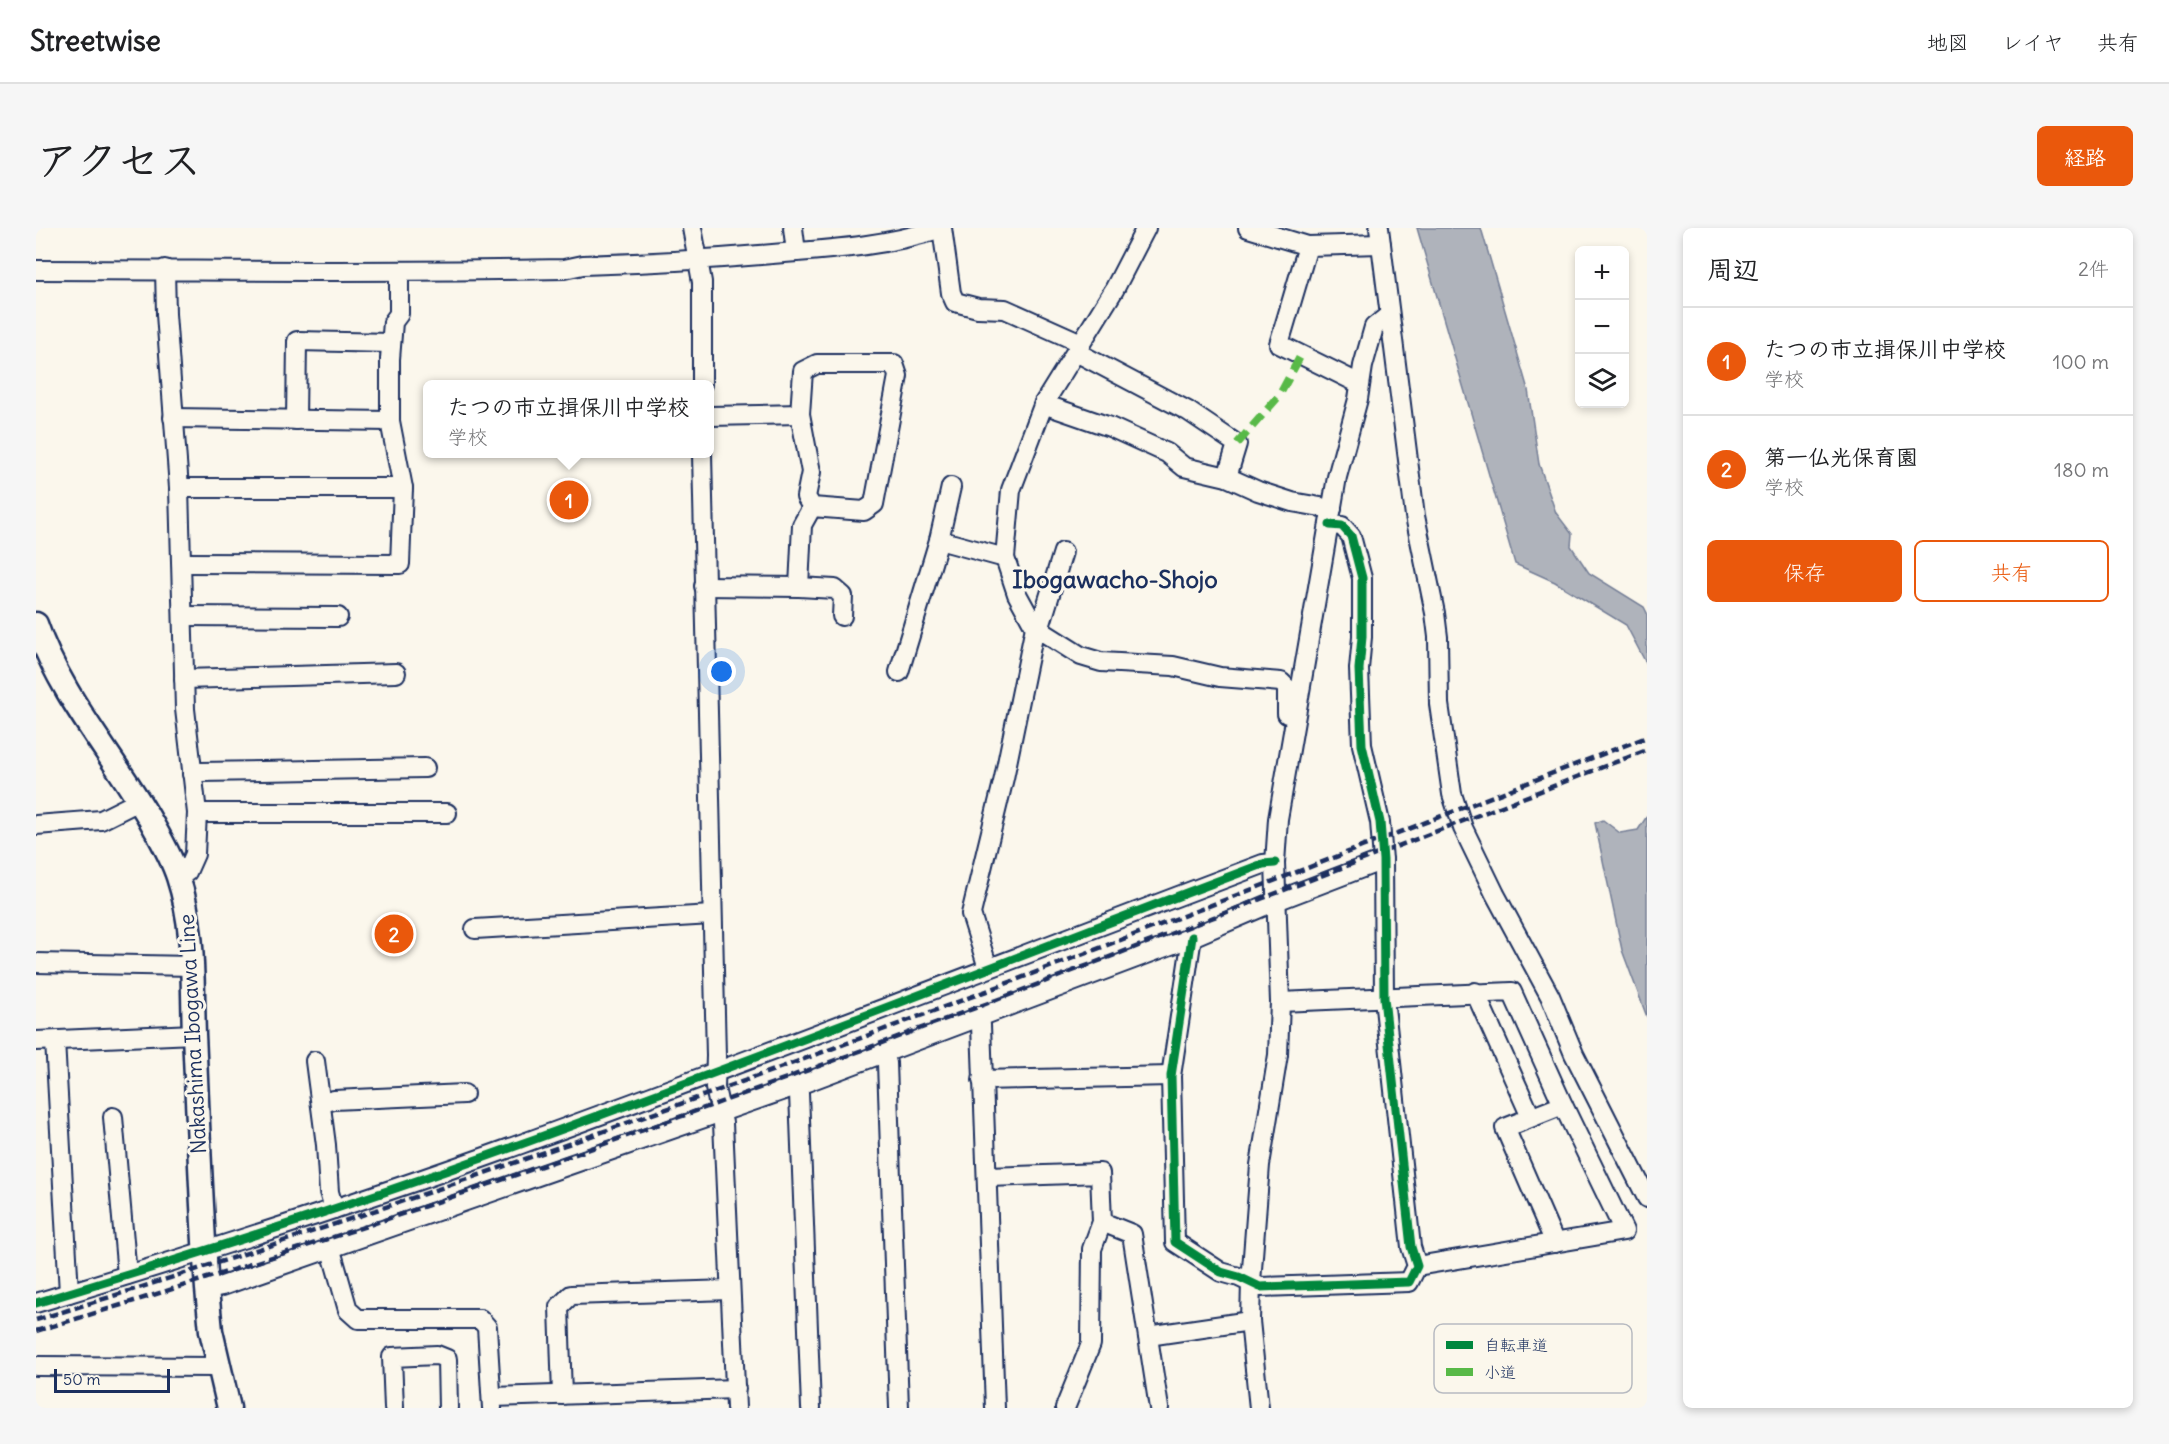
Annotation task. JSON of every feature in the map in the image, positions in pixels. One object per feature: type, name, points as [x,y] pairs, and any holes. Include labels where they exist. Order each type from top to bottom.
[{"type":"main road","name":"Nakashima Ibogawa Line","points":[[36,624],[41,640],[63,682],[168,850],[187,911],[193,966],[194,1034],[207,1289],[211,1330],[229,1408]]},
{"type":"street","points":[[692,228],[702,282],[702,380]]},
{"type":"street","points":[[793,228],[796,252]]},
{"type":"street","points":[[36,270],[165,268],[399,271],[564,268],[867,247],[911,238],[942,228],[951,293],[955,302],[978,308],[1005,309],[1188,411],[1237,444],[1227,477]]},
{"type":"street","points":[[1146,228],[1114,291],[1044,403],[1011,489],[1005,558],[1017,594],[1037,628],[1081,656],[1101,662],[1173,666],[1220,677],[1281,682],[1287,688],[1287,718],[1292,730]]},
{"type":"street","points":[[1248,228],[1308,246],[1380,236],[1415,516],[1435,613],[1438,637],[1439,704],[1452,794],[1463,828],[1495,894],[1550,996],[1574,1054],[1647,1198]]},
{"type":"street","points":[[1308,246],[1279,344],[1360,384]]},
{"type":"street","points":[[165,268],[166,314],[179,489],[185,709],[196,813],[195,854],[187,872],[178,877]]},
{"type":"street","points":[[182,563],[400,564],[403,488],[390,421],[391,343],[393,322],[399,314],[399,271]]},
{"type":"street","points":[[1259,1408],[1250,1321],[1251,1282],[1260,1165],[1278,1055],[1280,1002],[1275,863],[1278,819],[1337,477],[1374,327],[1389,315]]},
{"type":"street","points":[[296,420],[297,341],[391,343]]},
{"type":"street","points":[[817,364],[894,364],[898,376],[874,504],[864,511],[812,507],[806,497],[811,472],[800,414],[802,371],[817,364]]},
{"type":"street","points":[[1044,403],[1110,427],[1167,453],[1184,467],[1227,477],[1258,491],[1331,517],[1351,536],[1362,578],[1362,637],[1359,669],[1362,745],[1380,822],[1383,860],[1384,998],[1411,1247],[1417,1266],[1409,1282],[1260,1287],[1221,1272],[1175,1242],[1171,1076],[1192,937]]},
{"type":"street","points":[[714,416],[800,414]]},
{"type":"street","points":[[173,418],[390,421]]},
{"type":"street","points":[[702,458],[715,1088],[721,1113],[736,1408]]},
{"type":"street","points":[[179,489],[403,488]]},
{"type":"street","points":[[899,672],[939,540],[951,488]]},
{"type":"street","points":[[799,587],[802,525],[812,507]]},
{"type":"street","points":[[939,540],[1005,558]]},
{"type":"street","points":[[988,968],[971,914],[1037,628],[1063,552]]},
{"type":"street","points":[[704,586],[835,589],[843,596],[842,616]]},
{"type":"street","points":[[183,616],[338,617]]},
{"type":"street","points":[[184,679],[396,673]]},
{"type":"street","points":[[192,774],[212,771],[425,768]]},
{"type":"street","points":[[36,825],[101,820],[139,801]]},
{"type":"street","points":[[196,813],[447,813]]},
{"type":"street","points":[[207,1289],[331,1250],[796,1086],[1192,937],[1276,901],[1383,860]]},
{"type":"street","points":[[36,1303],[334,1209],[518,1145],[716,1073],[1263,864],[1275,863]]},
{"type":"street","points":[[475,929],[712,915]]},
{"type":"street","points":[[36,963],[193,966]]},
{"type":"street","points":[[1475,992],[1531,1118]]},
{"type":"street","points":[[1280,1002],[1512,992],[1624,1231],[1417,1266]]},
{"type":"street","points":[[978,1016],[981,1025],[988,1177],[995,1408]]},
{"type":"street","points":[[36,1041],[194,1034]]},
{"type":"street","points":[[55,1041],[69,1293]]},
{"type":"street","points":[[883,1053],[887,1063],[899,1408]]},
{"type":"street","points":[[315,1061],[329,1192],[334,1209]]},
{"type":"street","points":[[982,1080],[1171,1076]]},
{"type":"street","points":[[796,1086],[799,1094],[811,1408]]},
{"type":"street","points":[[321,1103],[464,1094]]},
{"type":"street","points":[[1555,1243],[1505,1128],[1563,1105]]},
{"type":"street","points":[[113,1117],[127,1275]]},
{"type":"street","points":[[988,1177],[1100,1173],[1102,1222],[1092,1249],[1091,1344],[1067,1407]]},
{"type":"street","points":[[1102,1222],[1132,1234],[1159,1408]]},
{"type":"street","points":[[331,1250],[348,1310],[358,1319],[480,1319],[487,1327],[492,1403],[562,1395],[736,1389]]},
{"type":"street","points":[[562,1395],[559,1306],[571,1295],[730,1290]]},
{"type":"street","points":[[1148,1336],[1250,1321]]},
{"type":"street","points":[[394,1408],[392,1357],[437,1355],[447,1359],[448,1408]]},
{"type":"street","points":[[36,1365],[218,1367]]},
{"type":"shaded area","points":[[1417,228],[1481,228],[1528,390],[1539,464],[1556,513],[1572,534],[1571,546],[1589,573],[1644,607],[1647,613],[1647,665],[1626,625],[1555,582],[1515,564]]},
{"type":"shaded area","points":[[1647,816],[1647,1017],[1622,950],[1595,823],[1603,820],[1620,833],[1638,830]]},
{"type":"railway","points":[[36,1320],[298,1236],[689,1101],[1076,957],[1647,737]]},
{"type":"railway","points":[[36,1331],[444,1200],[646,1129],[1047,981],[1647,750]]},
{"type":"marked path","points":[[1237,444],[1279,396],[1301,355]]},
{"type":"cycle path","points":[[1192,937],[1171,1076],[1175,1242],[1221,1272],[1260,1287],[1409,1282],[1417,1266],[1411,1247],[1384,998],[1383,860],[1380,822],[1362,745],[1359,669],[1362,637],[1362,578],[1351,536],[1342,526],[1330,525]]},
{"type":"cycle path","points":[[36,1303],[280,1227],[461,1165],[614,1110],[1263,864],[1275,863]]},
{"type":"place","name":"たつの市立揖保川中学校","points":[[569,500]]},
{"type":"place","name":"第一仏光保育園","points":[[394,934]]},
{"type":"district","name":"Ibogawacho-Shojo","points":[[1115,580]]}]
